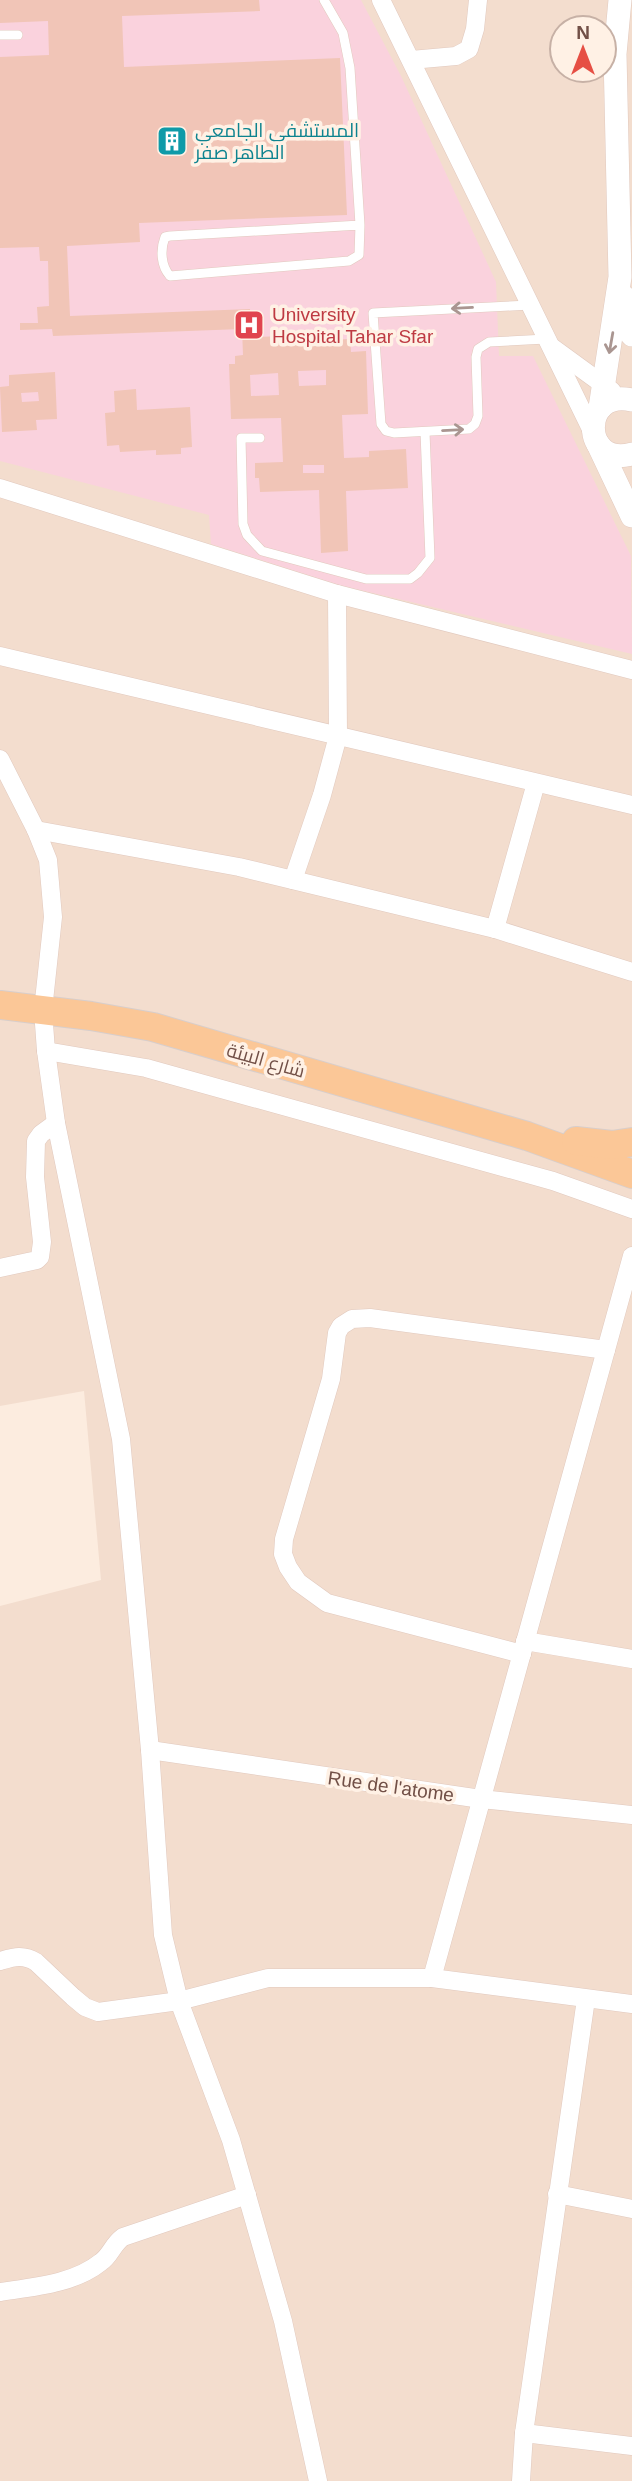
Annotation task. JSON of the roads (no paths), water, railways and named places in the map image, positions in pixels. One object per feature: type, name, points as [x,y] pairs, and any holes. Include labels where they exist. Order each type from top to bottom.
[{"type":"main road","name":"شارع البيئة","points":[[0,1005],[153,1027],[527,1136],[632,1174]]},
{"type":"main road","name":"شارع البيئة","points":[[527,1136],[612,1145],[632,1142]]},
{"type":"street","points":[[381,0],[632,516]]},
{"type":"street","points":[[411,60],[456,56],[469,49],[475,29],[478,0]]},
{"type":"street","points":[[620,0],[624,55],[625,214],[620,277],[602,397],[595,415],[596,438],[614,455],[632,454]]},
{"type":"street","points":[[620,277],[632,335]]},
{"type":"street","points":[[548,342],[602,397],[628,399]]},
{"type":"street","points":[[0,488],[337,594],[632,670]]},
{"type":"street","points":[[293,880],[322,795],[338,736],[337,594]]},
{"type":"street","points":[[0,656],[632,805]]},
{"type":"street","points":[[0,759],[48,860],[53,908],[43,1010],[46,1051],[56,1123],[121,1439],[150,1750],[163,1935],[179,2001],[230,2140],[283,2320],[318,2481]]},
{"type":"street","points":[[495,929],[536,783]]},
{"type":"street","points":[[36,830],[239,867],[495,929],[632,972]]},
{"type":"street","points":[[46,1051],[146,1068],[554,1181],[632,1209]]},
{"type":"street","points":[[0,1268],[40,1257],[42,1242],[35,1177],[36,1141],[41,1133],[56,1123]]},
{"type":"street","points":[[432,1978],[632,1256]]},
{"type":"street","points":[[606,1350],[370,1318],[352,1320],[341,1326],[337,1333],[331,1379],[284,1539],[283,1554],[298,1582],[327,1603],[524,1648],[632,1659]]},
{"type":"street","name":"Rue de l'atome","points":[[150,1750],[481,1799],[632,1815]]},
{"type":"street","points":[[0,1961],[20,1956],[28,1957],[85,2007],[98,2011],[179,2001],[268,1978],[432,1978],[632,2004]]},
{"type":"street","points":[[521,2481],[524,2433],[586,1999]]},
{"type":"street","points":[[557,2194],[632,2209]]},
{"type":"street","points":[[0,2292],[48,2284],[80,2273],[100,2263],[108,2256],[114,2244],[123,2237],[247,2195]]},
{"type":"street","points":[[524,2433],[632,2446]]},
{"type":"lane","points":[[324,0],[343,33],[350,68],[360,225],[359,255],[349,261],[170,276],[164,267],[162,245],[166,237],[170,236],[360,225]]},
{"type":"lane","points":[[0,35],[18,35]]},
{"type":"lane","points":[[530,305],[373,313],[381,424],[390,432],[464,430],[475,424],[478,416],[476,357],[481,345],[489,342],[548,342]]},
{"type":"lane","points":[[260,438],[241,438],[243,524],[253,544],[270,554],[366,579],[390,580],[410,579],[430,558],[425,432]]},
{"type":"place","name":"المستشفى الجامعي الطاهر صفر","points":[[172,141]]},
{"type":"place","name":"University Hospital Tahar Sfar","points":[[249,325]]}]
